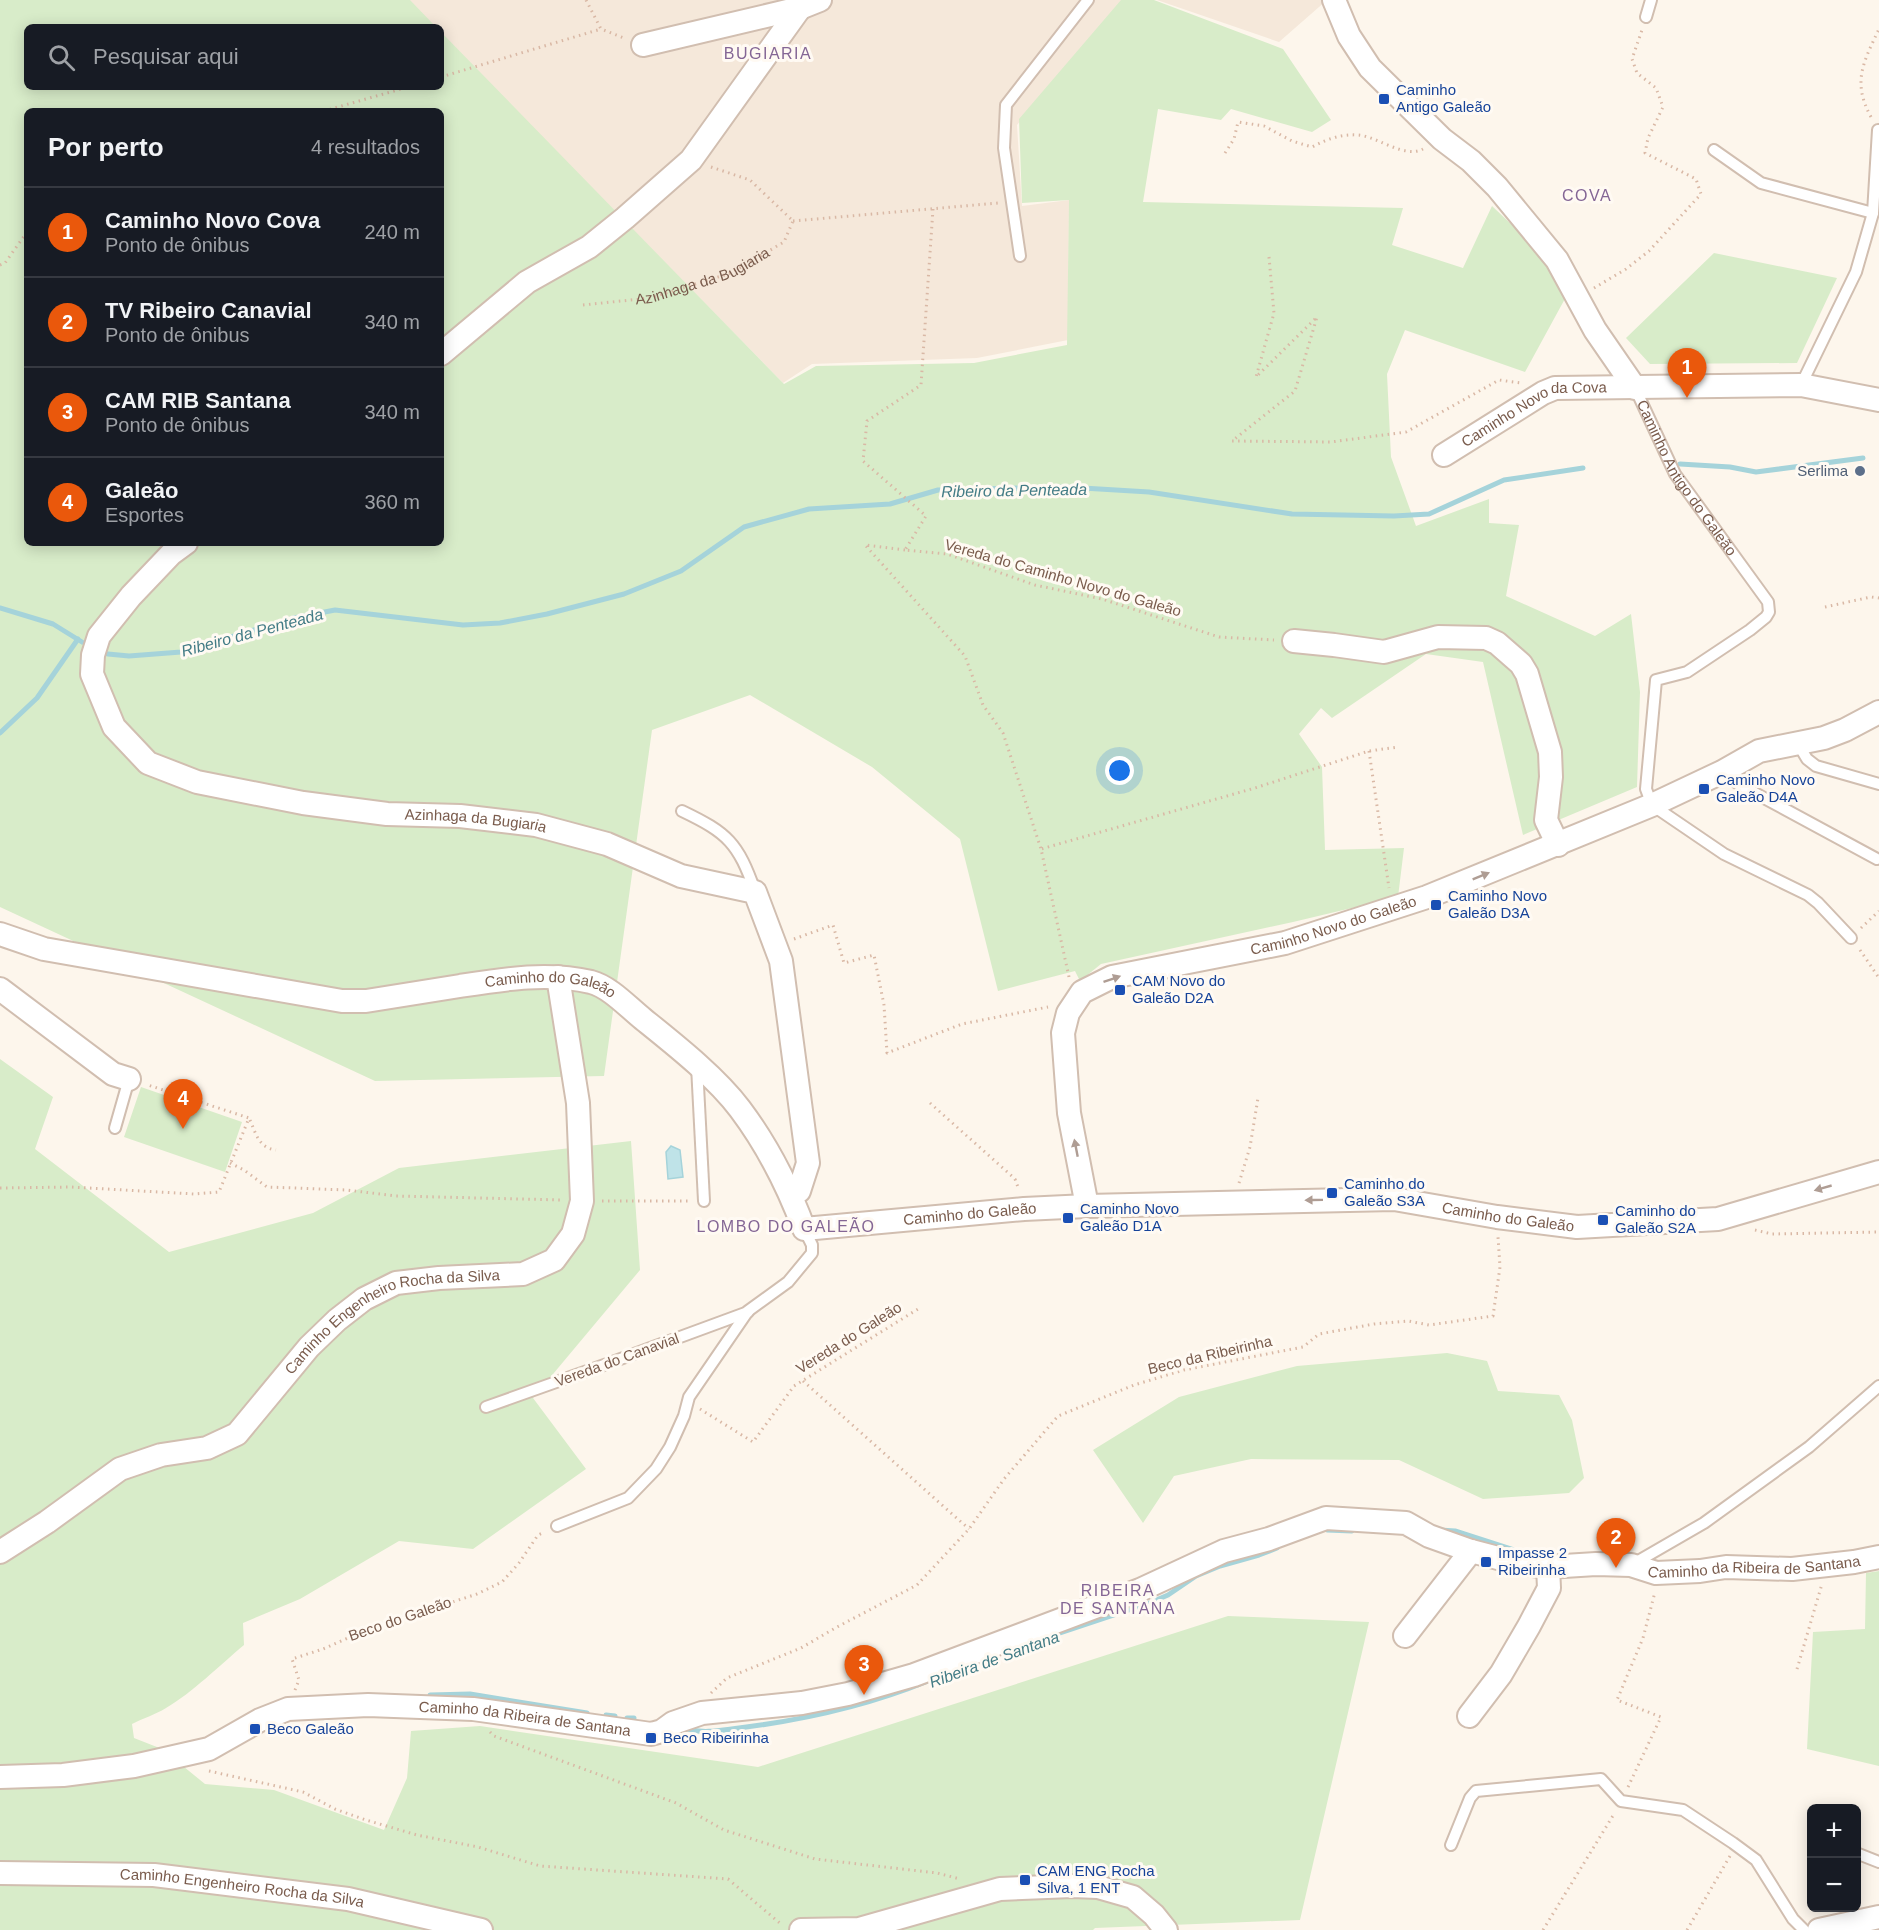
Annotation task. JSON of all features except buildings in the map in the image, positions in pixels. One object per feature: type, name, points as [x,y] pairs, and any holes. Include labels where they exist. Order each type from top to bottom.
[{"type":"street","name":"Caminho Antigo do Galeão","points":[[1334,0],[1349,36],[1370,68],[1442,139],[1471,161],[1505,196],[1557,260],[1596,330],[1635,388]]},
{"type":"street","points":[[642,45],[810,4]]},
{"type":"street","points":[[444,351],[527,282],[589,247],[691,160],[810,4]]},
{"type":"street","name":"Caminho Novo da Cova","points":[[1444,455],[1550,390],[1801,385],[1879,400]]},
{"type":"street","name":"Azinhaga da Bugiaria","points":[[182,546],[171,554],[131,596],[96,646],[92,674],[114,727],[148,763],[197,782],[303,803],[387,814],[460,816],[536,825],[607,844],[681,876],[755,892]]},
{"type":"street","points":[[1294,641],[1384,652],[1438,637],[1486,638],[1497,643],[1521,664],[1527,674],[1550,752],[1551,777],[1546,820],[1558,845]]},
{"type":"street","name":"Caminho Novo do Galeão","points":[[1074,1002],[1083,992],[1112,977],[1285,943],[1427,897],[1652,805],[1759,752],[1824,738],[1879,712]]},
{"type":"street","points":[[755,892],[781,962],[808,1163],[799,1191],[792,1194]]},
{"type":"street","name":"Caminho do Galeão","points":[[0,934],[44,949],[342,1000],[366,1001],[514,978],[558,977],[594,983],[616,996],[697,1066],[739,1107],[792,1194],[804,1228],[1024,1209],[1394,1199],[1497,1217],[1577,1227],[1718,1219],[1879,1172]]},
{"type":"street","name":"Caminho Engenheiro Rocha da Silva","points":[[0,1552],[47,1522],[120,1469],[161,1455],[207,1448],[237,1434],[309,1347],[337,1320],[364,1299],[396,1283],[439,1278],[523,1274],[554,1260],[573,1234],[582,1201],[578,1103],[558,977]]},
{"type":"street","points":[[0,989],[113,1074],[129,1079]]},
{"type":"street","points":[[1074,1002],[1068,1012],[1063,1033],[1069,1113],[1087,1206]]},
{"type":"street","name":"Caminho da Ribeira de Santana","points":[[0,1777],[63,1775],[134,1766],[208,1749],[260,1720],[288,1709],[368,1705],[473,1709],[651,1734],[662,1731],[673,1722],[702,1713],[802,1703],[848,1694],[914,1675],[1140,1590],[1224,1551],[1269,1539],[1326,1518],[1406,1523],[1429,1536],[1472,1551],[1517,1563],[1548,1567],[1596,1564],[1630,1565],[1660,1573],[1726,1567],[1792,1569],[1879,1557]]},
{"type":"street","points":[[1405,1636],[1472,1551]]},
{"type":"street","points":[[1469,1716],[1501,1674],[1529,1626],[1549,1588],[1548,1567]]},
{"type":"street","name":"Caminho Engenheiro Rocha da Silva","points":[[0,1873],[154,1875],[348,1899],[481,1930]]},
{"type":"street","points":[[801,1930],[859,1929],[1000,1888],[1072,1886],[1098,1887],[1133,1897],[1154,1915],[1166,1930]]},
{"type":"street","points":[[1819,1930],[1879,1917]]},
{"type":"lane","points":[[1020,256],[1004,148],[1006,105],[1088,0]]},
{"type":"lane","points":[[1646,17],[1651,0]]},
{"type":"lane","points":[[1801,385],[1856,272],[1873,213],[1878,130]]},
{"type":"lane","points":[[1714,150],[1761,183],[1873,213]]},
{"type":"lane","name":"Caminho Antigo do Galeão","points":[[1635,388],[1675,474],[1768,602],[1769,612],[1750,630],[1687,672],[1656,680],[1646,789],[1652,805]]},
{"type":"lane","points":[[1798,744],[1807,759],[1816,766],[1879,784]]},
{"type":"lane","points":[[1722,772],[1740,785],[1876,859]]},
{"type":"lane","points":[[1652,805],[1724,854],[1808,895],[1851,938]]},
{"type":"lane","points":[[682,811],[712,825],[732,842],[745,864],[755,892]]},
{"type":"lane","points":[[697,1066],[704,1201]]},
{"type":"lane","points":[[115,1128],[129,1079]]},
{"type":"lane","points":[[557,1526],[628,1498],[656,1469],[670,1447],[684,1416],[689,1397],[748,1311],[788,1282],[812,1253],[812,1245],[804,1228]]},
{"type":"lane","name":"Vereda do Canavial","points":[[486,1407],[748,1311]]},
{"type":"lane","points":[[1630,1565],[1714,1516],[1809,1447],[1879,1386]]},
{"type":"lane","points":[[1450,1845],[1470,1798],[1476,1791],[1601,1779],[1621,1801],[1683,1810],[1736,1845],[1756,1860],[1793,1919],[1804,1930]]},
{"type":"lane","points":[[1861,1855],[1879,1863]]},
{"type":"path","points":[[586,0],[602,29]]},
{"type":"path","points":[[1577,298],[1626,269],[1649,251],[1701,194],[1696,179],[1645,153],[1648,138],[1663,107],[1656,88],[1637,74],[1632,59],[1646,17]]},
{"type":"path","points":[[444,76],[602,29],[642,45]]},
{"type":"path","points":[[1878,130],[1864,104],[1860,86],[1865,59],[1879,29]]},
{"type":"path","points":[[334,108],[398,90]]},
{"type":"path","points":[[1225,153],[1233,139],[1238,122],[1264,126],[1292,141],[1312,147],[1331,137],[1360,135],[1390,147],[1418,152],[1442,139]]},
{"type":"path","points":[[691,160],[750,180],[793,221],[1011,202]]},
{"type":"path","points":[[905,550],[926,516],[863,461],[867,421],[921,386],[933,209]]},
{"type":"path","name":"Azinhaga da Bugiaria","points":[[583,305],[650,298],[732,273],[784,242],[793,221]]},
{"type":"path","points":[[0,265],[5,263],[24,236]]},
{"type":"path","points":[[1269,257],[1274,313],[1256,377],[1317,317],[1295,392],[1232,441],[1331,442],[1406,432],[1499,380],[1522,383]]},
{"type":"path","name":"Vereda do Caminho Novo do Galeão","points":[[1041,849],[1003,733],[982,705],[965,656],[865,545],[947,554],[1035,585],[1102,599],[1219,637],[1294,641]]},
{"type":"path","points":[[1825,607],[1871,597],[1879,598]]},
{"type":"path","points":[[776,946],[833,925],[844,963],[874,955],[885,1005],[887,1053],[962,1024],[1074,1002],[1041,849],[1255,788],[1369,750],[1398,747]]},
{"type":"path","points":[[1369,750],[1392,908]]},
{"type":"path","points":[[1879,911],[1851,938],[1879,978]]},
{"type":"path","points":[[129,1079],[249,1118],[258,1140],[267,1149],[276,1150]]},
{"type":"path","points":[[1233,1202],[1250,1147],[1258,1098]]},
{"type":"path","points":[[930,1103],[1015,1179],[1024,1209]]},
{"type":"path","points":[[0,1188],[72,1187],[195,1194],[219,1192],[249,1118]]},
{"type":"path","points":[[230,1164],[244,1170],[267,1187],[347,1190],[396,1196],[582,1201],[704,1201]]},
{"type":"path","name":"Beco da Ribeirinha","points":[[702,1713],[706,1700],[714,1688],[727,1678],[801,1648],[837,1626],[917,1585],[969,1529],[1004,1479],[1058,1416],[1134,1385],[1184,1370],[1302,1347],[1319,1334],[1374,1324],[1408,1321],[1429,1325],[1493,1316],[1500,1268],[1497,1217]]},
{"type":"path","points":[[1751,1229],[1772,1234],[1879,1232]]},
{"type":"path","name":"Vereda do Galeão","points":[[688,1402],[753,1442],[794,1386],[918,1309]]},
{"type":"path","points":[[803,1381],[969,1529]]},
{"type":"path","name":"Beco do Galeão","points":[[288,1709],[299,1680],[292,1659],[323,1649],[366,1630],[477,1594],[502,1582],[519,1563],[538,1535]]},
{"type":"path","points":[[1797,1669],[1828,1565]]},
{"type":"path","points":[[1543,1930],[1621,1801],[1661,1717],[1617,1700],[1643,1638],[1660,1573]]},
{"type":"path","points":[[494,1736],[676,1803],[724,1830],[815,1859],[937,1873],[968,1881]]},
{"type":"path","points":[[208,1749],[209,1772],[303,1792],[335,1809],[366,1820],[417,1835],[478,1847],[540,1866],[728,1879],[788,1930]]},
{"type":"path","points":[[1687,1930],[1736,1845]]},
{"type":"shaded area","points":[[408,0],[1122,0],[1017,125],[1022,206],[1069,200],[1068,340],[977,358],[812,364],[783,383],[444,37],[444,24],[431,24]]},
{"type":"shaded area","points":[[1157,0],[1327,0],[1279,42]]},
{"type":"green space","points":[[0,0],[410,0],[433,24],[24,24],[24,90],[444,90],[444,35],[784,384],[816,366],[974,363],[1067,345],[1069,200],[1022,203],[1019,119],[1121,0],[1154,0],[1283,49],[1331,120],[1312,132],[1231,109],[1221,120],[1158,109],[1143,202],[1403,208],[1392,245],[1463,268],[1492,206],[1549,260],[1567,295],[1525,372],[1405,330],[1387,374],[1391,457],[1416,526],[1489,499],[1489,523],[1519,525],[1506,596],[1595,636],[1631,614],[1640,692],[1637,787],[1523,835],[1483,662],[1426,654],[1332,718],[1321,708],[1299,734],[1322,767],[1325,850],[1404,848],[1398,897],[1101,964],[1080,981],[1075,971],[998,991],[960,839],[872,767],[750,695],[652,730],[604,1076],[375,1081],[0,907]]},
{"type":"green space","points":[[1714,253],[1837,278],[1797,363],[1650,364],[1626,338]]},
{"type":"green space","points":[[0,1059],[53,1097],[35,1149],[169,1252],[313,1213],[399,1168],[631,1141],[640,1270],[533,1398],[586,1469],[473,1549],[399,1541],[300,1599],[243,1623],[244,1645],[176,1702],[132,1724],[134,1738],[162,1749],[205,1784],[274,1790],[384,1830],[407,1778],[411,1731],[480,1726],[758,1767],[1228,1616],[1369,1622],[1300,1920],[1095,1928],[1093,1930],[0,1930]]},
{"type":"green space","points":[[141,1087],[242,1122],[225,1172],[124,1137]]},
{"type":"green space","points":[[1447,1353],[1487,1361],[1498,1391],[1559,1395],[1572,1420],[1584,1478],[1569,1493],[1483,1499],[1399,1460],[1251,1459],[1174,1476],[1143,1523],[1093,1450],[1179,1397],[1297,1366]]},
{"type":"green space","points":[[1879,1571],[1879,1766],[1807,1749],[1813,1632],[1865,1629],[1866,1573]]},
{"type":"water","points":[[671,1146],[680,1150],[683,1177],[668,1179],[666,1152]]},
{"type":"waterway","name":"Ribeiro da Penteada","points":[[1680,464],[1730,467],[1756,472],[1863,458]]},
{"type":"waterway","name":"Ribeiro da Penteada","points":[[108,654],[129,656],[181,652],[294,618],[335,610],[463,625],[500,623],[547,614],[624,594],[681,571],[744,527],[809,509],[890,504],[938,490],[1066,487],[1149,492],[1292,514],[1394,516],[1429,514],[1504,480],[1583,468]]},
{"type":"waterway","name":"Ribeiro da Penteada","points":[[0,608],[53,624],[82,642]]},
{"type":"waterway","name":"Ribeiro da Penteada","points":[[0,733],[37,698],[78,639]]},
{"type":"waterway","name":"Ribeira de Santana","points":[[1327,1530],[1352,1531]]},
{"type":"waterway","name":"Ribeira de Santana","points":[[1440,1530],[1455,1531],[1520,1552]]},
{"type":"waterway","name":"Ribeira de Santana","points":[[1024,1645],[1147,1604],[1168,1595],[1196,1576],[1277,1548]]},
{"type":"waterway","name":"Ribeira de Santana","points":[[688,1729],[720,1731],[811,1716],[859,1705],[928,1681]]},
{"type":"waterway","name":"Ribeira de Santana","points":[[430,1695],[470,1694],[587,1713]]},
{"type":"waterway","name":"Ribeira de Santana","points":[[606,1715],[615,1716]]},
{"type":"waterway","name":"Ribeira de Santana","points":[[627,1718],[634,1718]]},
{"type":"place","name":"Caminho Antigo Galeão","points":[[1384,99]]},
{"type":"place","name":"Caminho Novo Cova","points":[[1687,398]]},
{"type":"place","name":"Serlima","points":[[1860,471]]},
{"type":"place","name":"Caminho Novo Galeão D4A","points":[[1704,789]]},
{"type":"place","name":"Caminho Novo Galeão D3A","points":[[1436,905]]},
{"type":"place","name":"CAM Novo do Galeão D2A","points":[[1120,990]]},
{"type":"place","name":"Galeão","points":[[183,1129]]},
{"type":"place","name":"Caminho do Galeão S3A","points":[[1332,1193]]},
{"type":"place","name":"Caminho Novo Galeão D1A","points":[[1068,1218]]},
{"type":"place","name":"Caminho do Galeão S2A","points":[[1603,1220]]},
{"type":"place","name":"Impasse 2 Ribeirinha","points":[[1486,1562]]},
{"type":"place","name":"TV Ribeiro Canavial","points":[[1616,1568]]},
{"type":"place","name":"CAM RIB Santana","points":[[864,1695]]},
{"type":"place","name":"Beco Galeão","points":[[255,1729]]},
{"type":"place","name":"Beco Ribeirinha","points":[[651,1738]]},
{"type":"place","name":"CAM ENG Rocha Silva, 1 ENT","points":[[1025,1880]]},
{"type":"district","name":"BUGIARIA","points":[[768,53]]},
{"type":"district","name":"COVA","points":[[1587,195]]},
{"type":"district","name":"LOMBO DO GALEÃO","points":[[786,1226]]},
{"type":"district","name":"RIBEIRA DE SANTANA","points":[[1118,1599]]}]
